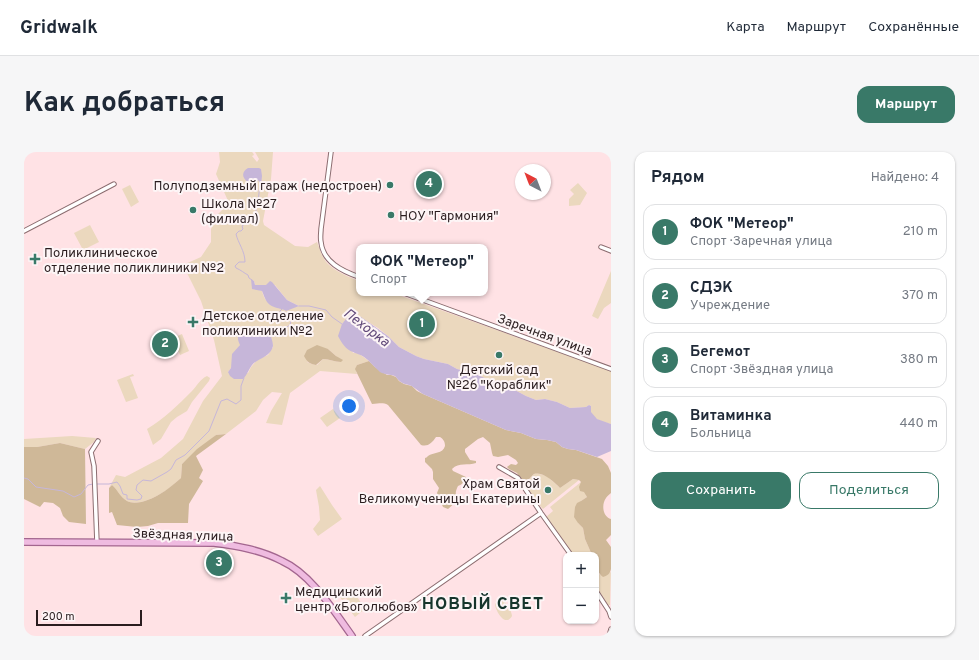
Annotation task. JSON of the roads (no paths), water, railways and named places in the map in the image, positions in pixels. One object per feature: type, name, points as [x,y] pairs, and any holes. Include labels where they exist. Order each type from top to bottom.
[{"type":"main road","name":"Звёздная улица","points":[[24,542],[214,544],[231,545],[254,550],[283,561],[297,570],[328,602],[352,636]]},
{"type":"street","points":[[331,152],[321,229],[322,247],[330,262],[340,269],[356,276]]},
{"type":"street","points":[[24,231],[114,184]]},
{"type":"street","points":[[601,247],[611,251]]},
{"type":"street","name":"Заречная улица","points":[[412,296],[611,369]]},
{"type":"street","points":[[97,542],[94,466],[91,452],[98,441]]},
{"type":"street","points":[[499,467],[518,478],[569,552]]},
{"type":"street","points":[[366,636],[541,513]]},
{"type":"street","points":[[599,595],[611,617]]},
{"type":"street","points":[[609,636],[611,629]]},
{"type":"water","points":[[248,168],[261,169],[261,185],[258,180],[256,182],[252,179],[248,182],[244,179],[243,173]]},
{"type":"water","points":[[251,279],[254,281],[255,285],[266,285],[270,281],[272,282],[287,300],[299,306],[286,311],[271,306],[266,300],[262,291],[252,289]]},
{"type":"water","points":[[350,314],[355,314],[361,317],[388,336],[399,347],[416,356],[448,364],[457,369],[495,381],[536,400],[545,399],[557,402],[570,408],[591,406],[591,412],[597,419],[611,424],[611,451],[597,457],[562,447],[556,442],[536,439],[521,433],[506,430],[423,394],[412,386],[400,382],[395,376],[380,372],[364,357],[348,350],[338,336],[342,324]]},
{"type":"water","points":[[243,328],[258,330],[271,337],[273,346],[270,353],[252,365],[243,379],[234,379],[228,372],[231,368],[232,354],[240,345],[238,336]]},
{"type":"waterway","points":[[252,280],[248,275],[235,266],[239,262],[245,262],[244,254],[236,234],[243,229],[242,226],[246,223],[246,220],[250,219],[256,212],[260,183]]},
{"type":"waterway","name":"Пехорка","points":[[299,306],[309,306],[326,310],[332,317],[342,324]]},
{"type":"waterway","name":"Пехорка","points":[[271,337],[290,325],[291,321],[285,315],[280,313],[282,309]]},
{"type":"waterway","name":"Пехорка","points":[[96,484],[109,484],[117,482],[123,494],[127,495],[127,499],[141,499],[142,496],[136,490],[137,485],[143,480],[151,481],[171,469],[176,460],[185,455],[209,431],[221,401],[227,399],[236,404],[241,400],[241,386],[244,378]]},
{"type":"waterway","name":"Пехорка","points":[[24,478],[28,479],[36,487],[63,491],[74,497],[81,494],[88,485],[93,484]]},
{"type":"place","name":"Витаминка","points":[[429,184]]},
{"type":"place","name":"Полуподземный гараж (недостроен)","points":[[390,185]]},
{"type":"place","name":"Школа №27 (филиал)","points":[[193,210]]},
{"type":"place","name":"НОУ \"Гармония\"","points":[[391,215]]},
{"type":"place","name":"Поликлиническое отделение поликлиники №2","points":[[35,259]]},
{"type":"place","name":"Детское отделение поликлиники №2","points":[[193,322]]},
{"type":"place","name":"ФОК \"Метеор\"","points":[[422,324]]},
{"type":"place","name":"СДЭК","points":[[165,344]]},
{"type":"place","name":"Детский сад №26 \"Кораблик\"","points":[[499,355]]},
{"type":"place","name":"Храм Святой Великомученицы Екатерины","points":[[548,490]]},
{"type":"place","name":"Бегемот","points":[[219,563]]},
{"type":"place","name":"Медицинский центр «Боголюбов»","points":[[286,598]]},
{"type":"district","name":"НОВЫЙ СВЕТ","points":[[483,603]]}]
